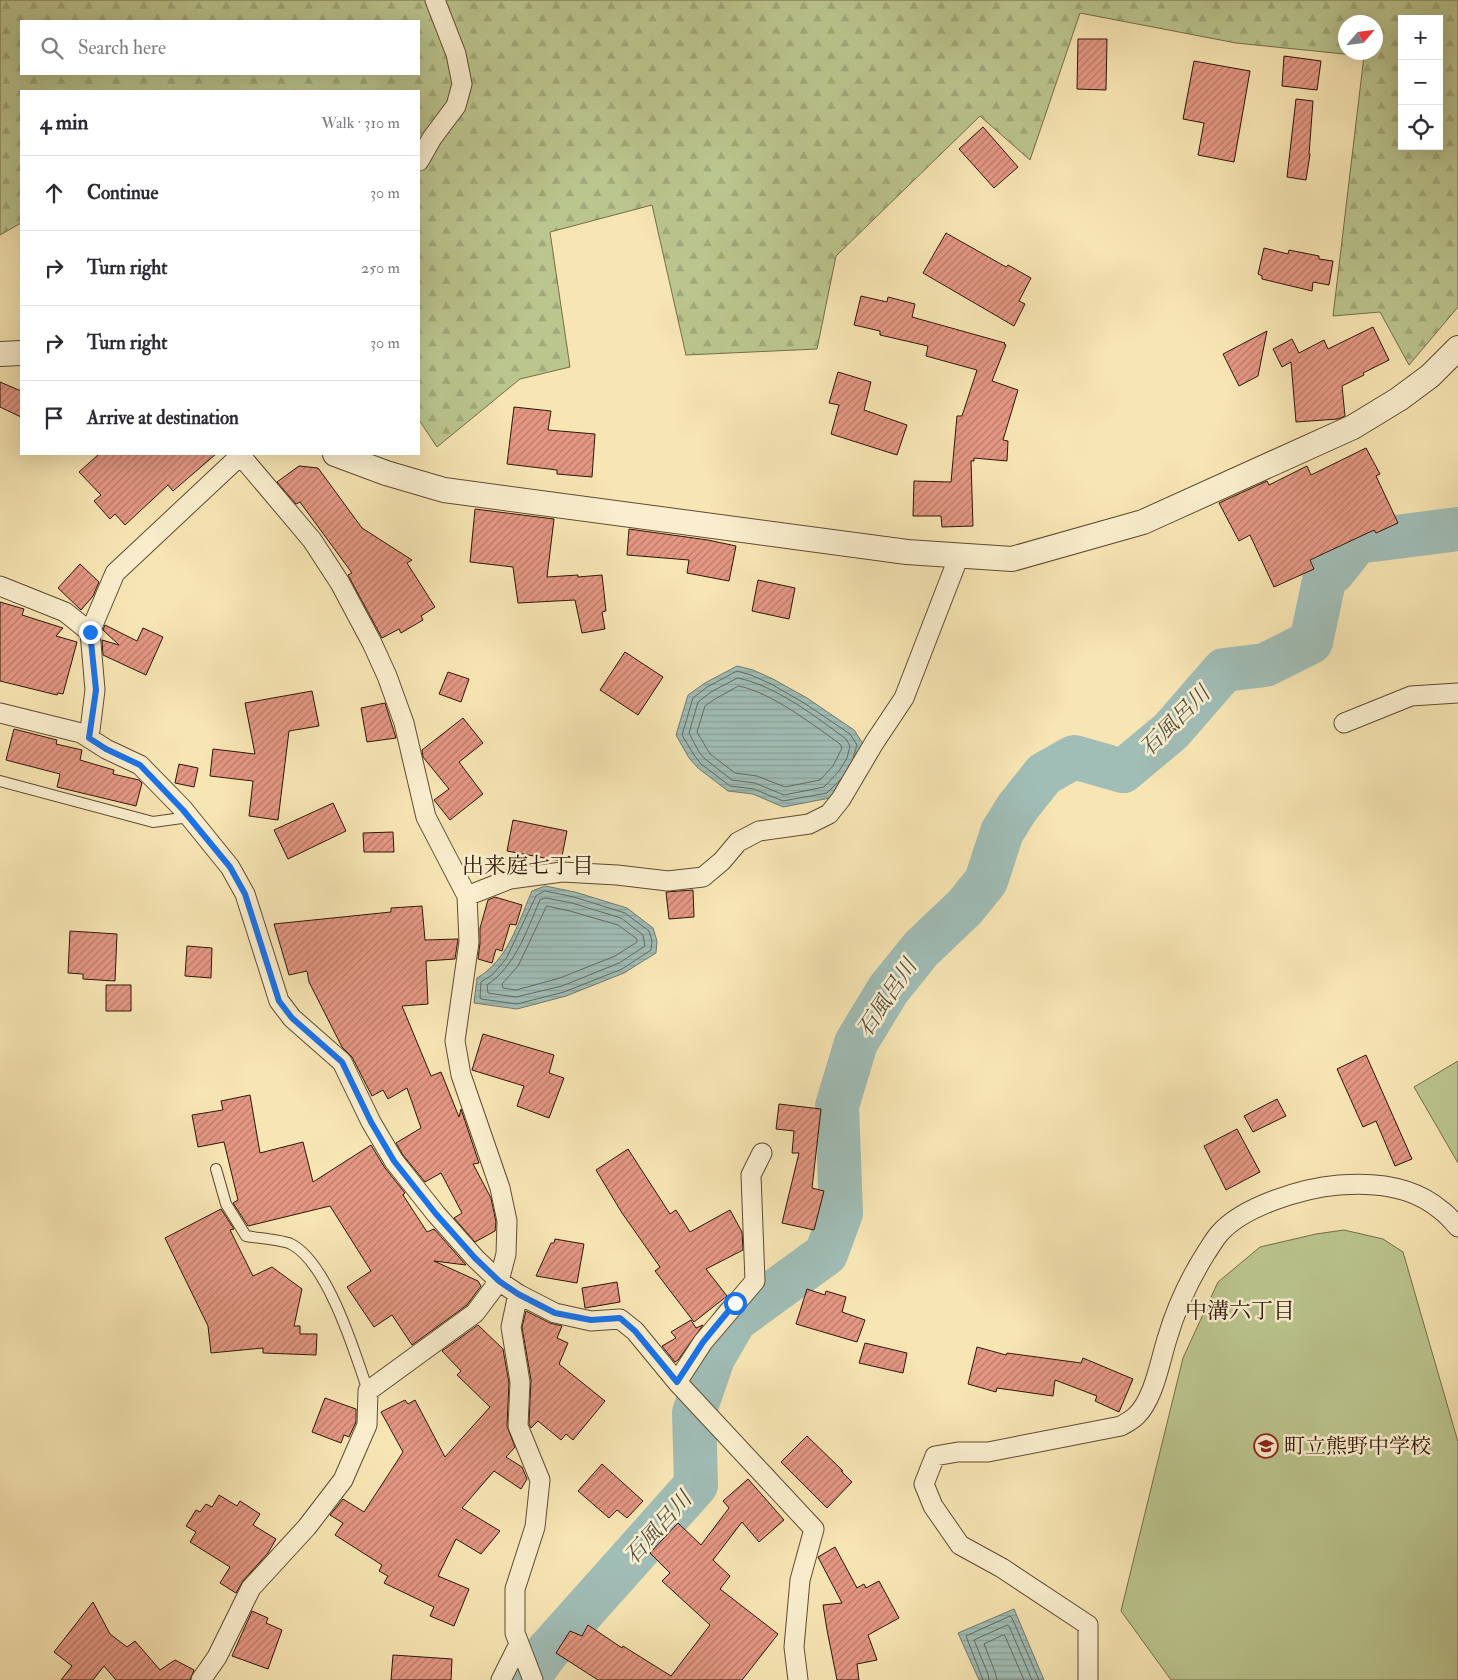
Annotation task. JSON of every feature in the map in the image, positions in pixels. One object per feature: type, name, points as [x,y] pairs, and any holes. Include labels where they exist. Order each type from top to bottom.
[{"type":"street","points":[[420,159],[432,138],[456,106],[462,84],[456,54],[435,0]]},
{"type":"street","points":[[338,455],[386,473],[444,490],[907,552],[1012,559],[1143,522],[1353,427],[1399,399],[1430,376],[1458,348]]},
{"type":"street","points":[[0,354],[20,353]]},
{"type":"street","points":[[89,738],[96,690],[90,632],[115,573],[242,455],[312,540],[340,583],[372,643],[387,676],[404,723],[426,817],[467,896],[469,942],[455,1041],[461,1075],[500,1188],[507,1220],[506,1254],[499,1281],[475,1313],[368,1391],[367,1425],[343,1480],[307,1527],[251,1588],[217,1658],[201,1680]]},
{"type":"street","points":[[467,896],[510,879],[562,872],[617,875],[668,881],[703,877],[722,861],[738,842],[759,831],[808,824],[830,814],[904,698],[959,556]]},
{"type":"street","points":[[0,586],[65,612],[90,632]]},
{"type":"street","points":[[1344,723],[1411,696],[1458,693]]},
{"type":"street","points":[[0,713],[81,733],[106,749],[140,765],[189,816],[230,867],[245,894],[279,1001],[292,1018],[342,1062],[371,1122],[394,1161],[455,1236],[499,1281],[518,1294],[555,1313],[591,1320],[620,1318],[635,1331],[679,1385],[814,1529],[800,1580],[794,1647],[798,1680]]},
{"type":"street","points":[[679,1385],[703,1342],[755,1281],[751,1175],[762,1153]]},
{"type":"street","points":[[1088,1680],[1088,1625],[1002,1568],[960,1545],[934,1506],[924,1484],[935,1456],[958,1452],[988,1452],[1121,1426],[1137,1415],[1150,1395],[1173,1318],[1190,1278],[1219,1234],[1240,1217],[1266,1203],[1332,1185],[1360,1183],[1384,1185],[1423,1197],[1442,1211],[1458,1227]]},
{"type":"street","points":[[518,1294],[510,1326],[520,1382],[518,1426],[540,1480],[535,1527],[515,1589],[515,1633],[533,1680]]},
{"type":"street","points":[[500,1680],[522,1652]]},
{"type":"lane","points":[[0,781],[153,822],[189,816]]},
{"type":"lane","points":[[216,1169],[226,1204],[246,1236],[291,1243],[309,1258],[331,1294],[355,1352],[368,1391]]},
{"type":"green space","points":[[0,0],[1458,0],[1458,307],[1409,365],[1380,312],[1333,316],[1364,60],[1383,60],[1383,15],[1338,15],[1338,53],[1236,43],[1080,13],[1030,160],[980,116],[836,256],[817,349],[686,355],[652,205],[550,232],[570,367],[520,379],[437,447],[420,422],[420,90],[20,90],[20,224],[0,235]]},
{"type":"green space","points":[[1458,1061],[1458,1163],[1414,1087]]},
{"type":"green space","name":"町立熊野中学校","points":[[1344,1230],[1383,1239],[1403,1252],[1458,1442],[1458,1680],[1171,1680],[1121,1611],[1183,1358],[1218,1282],[1260,1247],[1316,1234]]},
{"type":"water","points":[[737,666],[753,670],[773,679],[807,698],[854,730],[863,744],[849,777],[830,798],[783,807],[753,794],[728,791],[698,768],[689,758],[676,735],[688,695],[705,683]]},
{"type":"water","points":[[545,886],[575,892],[627,908],[653,928],[657,941],[656,953],[624,973],[566,996],[517,1009],[474,1003],[477,978],[497,961],[511,940],[532,891]]},
{"type":"water","points":[[1014,1609],[1044,1680],[979,1680],[958,1633]]},
{"type":"building","points":[[1078,39],[1107,39],[1106,90],[1077,89]]},
{"type":"building","points":[[1284,56],[1321,61],[1317,90],[1282,86]]},
{"type":"building","points":[[1194,61],[1250,71],[1234,162],[1198,155],[1204,123],[1183,119]]},
{"type":"building","points":[[1296,99],[1313,101],[1310,154],[1306,180],[1287,177]]},
{"type":"building","points":[[983,127],[1018,167],[994,188],[959,149]]},
{"type":"building","points":[[946,233],[1006,267],[1008,265],[1031,278],[1019,301],[1025,304],[1014,326],[923,273]]},
{"type":"building","points":[[1264,248],[1288,254],[1289,250],[1333,261],[1329,285],[1313,282],[1312,291],[1262,279],[1262,276],[1258,274]]},
{"type":"building","points":[[861,296],[887,302],[888,297],[915,304],[912,317],[1005,343],[1006,345],[992,381],[1018,390],[1003,440],[1008,441],[1007,461],[974,458],[974,461],[971,461],[973,526],[942,527],[941,516],[913,516],[914,481],[951,482],[957,416],[962,416],[977,370],[926,356],[928,346],[880,335],[880,331],[854,325]]},
{"type":"building","points":[[1373,327],[1389,360],[1342,386],[1345,416],[1338,419],[1296,422],[1291,362],[1282,367],[1273,349],[1292,339],[1299,353],[1324,340],[1328,349]]},
{"type":"building","points":[[1267,331],[1258,376],[1239,386],[1223,354]]},
{"type":"building","points":[[838,372],[871,382],[864,410],[907,425],[897,455],[831,434],[839,405],[829,403]]},
{"type":"building","points":[[0,382],[20,391],[20,417],[0,407]]},
{"type":"building","points":[[514,407],[551,411],[548,430],[595,434],[592,477],[557,474],[557,470],[507,464]]},
{"type":"building","points":[[1366,448],[1380,474],[1376,476],[1398,523],[1376,533],[1374,530],[1310,560],[1314,569],[1274,587],[1250,535],[1239,541],[1219,503],[1267,481],[1269,485],[1307,466],[1311,475]]},
{"type":"building","points":[[98,455],[215,455],[173,491],[168,485],[125,525],[115,514],[110,519],[94,501],[101,495],[79,472]]},
{"type":"building","points":[[299,466],[318,468],[362,528],[412,560],[407,563],[435,607],[421,616],[423,620],[401,633],[399,629],[382,638],[348,575],[352,573],[300,502],[296,504],[277,482]]},
{"type":"building","points":[[475,509],[554,519],[547,577],[602,575],[606,611],[602,612],[605,629],[582,633],[575,600],[518,603],[513,567],[470,562]]},
{"type":"building","points":[[629,529],[708,540],[736,546],[729,581],[687,573],[689,560],[627,555]]},
{"type":"building","points":[[80,564],[99,582],[93,596],[81,610],[58,588]]},
{"type":"building","points":[[758,580],[795,588],[789,619],[752,611]]},
{"type":"building","points":[[0,602],[24,609],[22,615],[63,628],[56,636],[77,642],[63,694],[58,693],[57,695],[0,681]]},
{"type":"building","points":[[105,625],[137,641],[143,628],[163,637],[146,675],[103,655],[102,640],[119,645],[103,630]]},
{"type":"building","points":[[625,652],[663,677],[638,715],[600,690]]},
{"type":"building","points":[[448,672],[469,679],[461,702],[439,694]]},
{"type":"building","points":[[312,691],[319,726],[289,731],[278,820],[249,816],[253,781],[210,776],[213,749],[255,754],[245,703]]},
{"type":"building","points":[[385,703],[396,738],[367,742],[361,708]]},
{"type":"building","points":[[463,718],[483,743],[459,762],[483,794],[450,820],[434,800],[449,789],[423,757],[422,750]]},
{"type":"building","points":[[14,729],[57,740],[56,744],[82,750],[80,760],[114,770],[113,774],[139,780],[142,783],[136,806],[57,787],[60,774],[6,760]]},
{"type":"building","points":[[179,764],[198,768],[194,787],[175,783]]},
{"type":"building","points":[[333,803],[346,831],[288,859],[274,830]]},
{"type":"building","points":[[513,820],[567,831],[561,861],[507,851]]},
{"type":"building","points":[[393,832],[394,852],[364,852],[363,833]]},
{"type":"building","points":[[693,890],[694,917],[669,919],[666,892]]},
{"type":"building","points":[[495,897],[522,905],[516,925],[510,924],[502,951],[496,949],[492,963],[478,959],[480,928],[488,900]]},
{"type":"building","points":[[422,906],[425,940],[458,939],[455,959],[426,961],[428,1004],[402,1006],[431,1076],[441,1072],[459,1117],[461,1109],[479,1163],[473,1164],[491,1198],[496,1222],[495,1231],[475,1242],[454,1218],[462,1213],[441,1173],[425,1182],[403,1155],[396,1143],[421,1128],[407,1088],[388,1099],[383,1090],[372,1096],[352,1057],[342,1047],[309,982],[307,971],[289,975],[274,924],[391,912],[391,908]]},
{"type":"building","points":[[70,931],[117,934],[115,981],[83,979],[83,974],[68,973]]},
{"type":"building","points":[[187,946],[212,948],[211,978],[185,976]]},
{"type":"building","points":[[106,985],[131,985],[131,1011],[106,1011]]},
{"type":"building","points":[[483,1034],[554,1055],[549,1073],[564,1078],[549,1118],[517,1106],[524,1086],[472,1070]]},
{"type":"building","points":[[1366,1055],[1412,1159],[1395,1166],[1376,1121],[1363,1127],[1337,1069]]},
{"type":"building","points":[[250,1095],[260,1153],[303,1142],[313,1182],[371,1145],[385,1168],[405,1193],[403,1195],[427,1232],[434,1229],[466,1265],[434,1261],[478,1281],[481,1286],[467,1305],[412,1345],[392,1315],[374,1327],[347,1287],[371,1271],[330,1206],[248,1226],[233,1203],[238,1200],[224,1142],[198,1147],[192,1115],[223,1110],[221,1101]]},
{"type":"building","points":[[1277,1099],[1286,1116],[1253,1132],[1244,1116]]},
{"type":"building","points":[[779,1104],[821,1109],[812,1188],[824,1191],[814,1230],[782,1223],[799,1153],[792,1153],[794,1131],[776,1129]]},
{"type":"building","points":[[1237,1129],[1260,1172],[1226,1190],[1204,1146]]},
{"type":"building","points":[[628,1149],[670,1214],[676,1210],[690,1232],[730,1210],[742,1232],[743,1250],[706,1269],[727,1296],[694,1322],[655,1271],[660,1267],[622,1213],[596,1170]]},
{"type":"building","points":[[221,1209],[234,1229],[230,1230],[253,1276],[272,1267],[302,1289],[294,1326],[300,1326],[300,1334],[317,1334],[316,1355],[263,1353],[263,1348],[211,1353],[208,1326],[165,1238]]},
{"type":"building","points":[[555,1239],[584,1244],[577,1283],[536,1276],[551,1243],[554,1243]]},
{"type":"building","points":[[617,1282],[620,1302],[585,1308],[582,1288]]},
{"type":"building","points":[[807,1289],[825,1295],[826,1291],[846,1297],[842,1312],[865,1320],[857,1342],[796,1324]]},
{"type":"building","points":[[526,1311],[550,1323],[562,1326],[557,1338],[568,1343],[559,1364],[605,1401],[573,1440],[566,1434],[561,1440],[538,1421],[531,1428],[529,1424],[531,1380],[522,1327]]},
{"type":"building","points":[[691,1320],[696,1328],[703,1325],[675,1362],[662,1346],[676,1338],[671,1332]]},
{"type":"building","points":[[478,1325],[503,1349],[509,1383],[507,1426],[515,1447],[506,1457],[522,1467],[527,1479],[521,1489],[494,1471],[462,1508],[500,1531],[481,1554],[456,1539],[438,1576],[469,1589],[454,1626],[430,1616],[434,1607],[384,1583],[388,1576],[379,1571],[382,1565],[335,1535],[343,1523],[330,1515],[343,1499],[364,1512],[403,1452],[381,1412],[405,1400],[408,1404],[415,1400],[445,1457],[490,1407],[457,1375],[461,1371],[442,1351]]},
{"type":"building","points":[[865,1343],[907,1353],[903,1373],[859,1363]]},
{"type":"building","points":[[977,1347],[1006,1355],[1007,1353],[1081,1363],[1083,1358],[1133,1379],[1119,1412],[1095,1401],[1097,1396],[1055,1380],[1053,1396],[997,1388],[996,1392],[968,1384]]},
{"type":"building","points":[[325,1398],[356,1409],[356,1422],[349,1437],[344,1435],[341,1443],[312,1432]]},
{"type":"building","points":[[807,1436],[852,1482],[827,1508],[781,1462]]},
{"type":"building","points":[[602,1464],[643,1501],[627,1518],[617,1510],[609,1518],[578,1491]]},
{"type":"building","points":[[748,1479],[784,1520],[759,1542],[742,1522],[713,1560],[730,1576],[720,1589],[778,1634],[742,1680],[598,1680],[556,1653],[570,1631],[582,1636],[588,1625],[622,1648],[623,1646],[671,1676],[710,1625],[662,1581],[670,1573],[650,1553],[678,1523],[701,1545],[729,1508],[723,1501]]},
{"type":"building","points":[[219,1495],[237,1506],[240,1501],[260,1514],[253,1525],[276,1539],[268,1553],[243,1581],[236,1593],[220,1583],[230,1567],[190,1542],[196,1532],[186,1526],[196,1510],[200,1512],[206,1504],[212,1507]]},
{"type":"building","points":[[835,1547],[857,1588],[864,1584],[866,1588],[879,1581],[899,1618],[868,1635],[877,1660],[857,1664],[859,1680],[837,1680],[827,1630],[823,1605],[842,1603],[818,1557]]},
{"type":"building","points":[[93,1602],[110,1634],[127,1647],[135,1641],[160,1670],[175,1660],[194,1670],[190,1680],[116,1680],[104,1666],[93,1680],[61,1680],[72,1666],[54,1652]]},
{"type":"building","points":[[252,1611],[268,1618],[266,1623],[282,1630],[268,1669],[232,1656]]},
{"type":"building","points":[[393,1655],[452,1659],[451,1680],[391,1680]]},
{"type":"waterway","name":"石風呂川","points":[[527,1680],[547,1652],[696,1485],[694,1413],[713,1358],[735,1320],[826,1254],[841,1213],[837,1106],[856,1043],[888,990],[921,949],[965,907],[986,881],[1002,832],[1017,808],[1044,774],[1074,757],[1123,771],[1171,731],[1224,670],[1265,665],[1311,642],[1325,576],[1333,572],[1357,542],[1458,529]]},
{"type":"place","name":"町立熊野中学校","points":[[1266,1446]]},
{"type":"district","name":"出来庭七丁目","points":[[528,866]]},
{"type":"district","name":"中溝六丁目","points":[[1240,1311]]},
{"type":"route","points":[[90,632],[96,690],[89,738],[106,749],[140,765],[189,816],[230,867],[245,894],[279,1001],[292,1018],[342,1062],[371,1122],[394,1161],[436,1214],[475,1258],[499,1281],[518,1294],[555,1313],[591,1320],[620,1318],[635,1331],[677,1382],[703,1342],[735,1303]]}]
